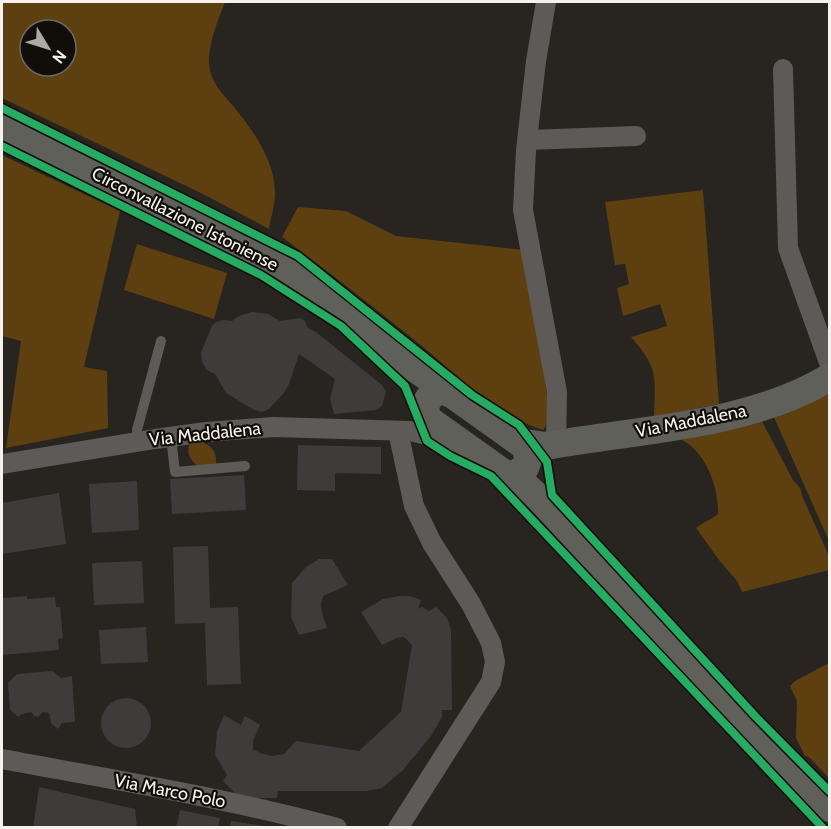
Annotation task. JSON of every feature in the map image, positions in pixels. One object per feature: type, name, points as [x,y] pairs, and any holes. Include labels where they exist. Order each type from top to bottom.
[{"type":"main road","name":"Circonvallazione Istoniense","points":[[2,128],[246,246],[319,291],[361,321],[416,369],[422,414]]},
{"type":"main road","name":"Via Maddalena","points":[[529,455],[692,424],[754,409],[804,392],[830,377]]},
{"type":"main road","points":[[422,414],[529,455]]},
{"type":"main road","points":[[422,414],[468,449],[529,455]]},
{"type":"main road","points":[[529,455],[532,483],[541,500],[723,697],[830,808]]},
{"type":"street","points":[[529,455],[557,392],[523,210],[536,61],[546,2]]},
{"type":"street","points":[[783,69],[788,248],[830,365]]},
{"type":"street","points":[[528,140],[636,136]]},
{"type":"street","points":[[398,828],[491,682],[495,662],[486,633],[432,543],[414,506],[422,414]]},
{"type":"street","name":"Via Maddalena","points":[[2,464],[171,437],[422,414]]},
{"type":"street","name":"Via Marco Polo","points":[[2,759],[295,816],[337,828]]},
{"type":"lane","points":[[139,442],[137,430],[161,341]]},
{"type":"lane","points":[[171,437],[175,472],[245,466]]},
{"type":"shaded area","points":[[2,2],[225,2],[212,40],[209,56],[210,70],[218,87],[248,126],[267,158],[275,193],[269,229],[203,194],[2,98]]},
{"type":"shaded area","points":[[2,155],[120,211],[84,367],[107,371],[108,428],[6,448],[21,341],[2,336]]},
{"type":"shaded area","points":[[703,190],[719,404],[654,417],[655,382],[651,366],[647,357],[631,337],[667,326],[660,304],[623,316],[617,288],[629,284],[625,264],[615,265],[605,202]]},
{"type":"shaded area","points":[[298,207],[346,211],[396,236],[524,250],[538,327],[550,419],[543,430],[494,405],[282,237]]},
{"type":"shaded area","points":[[137,244],[227,273],[214,319],[124,290]]},
{"type":"shaded area","points":[[829,380],[829,541],[773,415]]},
{"type":"shaded area","points":[[758,414],[793,480],[800,488],[829,556],[829,570],[742,592],[737,581],[696,528],[718,514],[718,504],[713,482],[704,462],[698,453],[682,440]]},
{"type":"shaded area","points":[[201,442],[213,451],[216,465],[198,466],[191,459],[188,452],[189,445]]},
{"type":"shaded area","points":[[829,663],[829,778],[809,757],[805,756],[796,738],[797,701],[790,686]]},
{"type":"building","points":[[252,312],[268,314],[280,321],[300,318],[305,321],[308,328],[382,385],[386,392],[382,406],[376,410],[334,414],[330,398],[335,379],[299,354],[289,384],[269,409],[262,412],[254,410],[226,393],[215,374],[207,370],[202,362],[201,352],[216,322],[232,321]]},
{"type":"building","points":[[298,445],[381,447],[381,474],[335,473],[335,491],[297,490]]},
{"type":"building","points":[[244,475],[246,510],[172,514],[170,479]]},
{"type":"building","points":[[137,481],[139,530],[92,533],[89,484]]},
{"type":"building","points":[[59,493],[66,544],[2,554],[2,503]]},
{"type":"building","points":[[208,546],[210,608],[238,607],[241,684],[207,685],[205,623],[175,624],[173,547]]},
{"type":"building","points":[[319,559],[332,559],[348,585],[323,596],[322,613],[327,628],[299,635],[291,617],[292,583],[306,567]]},
{"type":"building","points":[[142,561],[144,603],[94,605],[92,563]]},
{"type":"building","points":[[27,596],[27,599],[55,597],[56,607],[60,607],[63,638],[58,639],[59,650],[2,655],[2,598]]},
{"type":"building","points":[[399,596],[421,600],[418,609],[422,607],[429,611],[436,607],[447,618],[451,630],[452,710],[442,710],[442,717],[431,736],[403,770],[382,788],[367,791],[278,791],[277,798],[254,798],[236,794],[223,781],[227,775],[215,755],[217,732],[224,715],[241,725],[245,716],[260,725],[253,741],[253,749],[272,756],[284,754],[296,741],[359,751],[401,712],[412,645],[404,637],[382,645],[361,612],[383,599]]},
{"type":"building","points":[[146,627],[148,662],[101,664],[99,630]]},
{"type":"building","points":[[52,671],[61,678],[72,676],[75,722],[62,723],[58,729],[51,723],[49,713],[43,712],[38,717],[31,712],[18,717],[10,710],[8,683],[17,674]]},
{"type":"building","points":[[131,698],[144,705],[150,713],[150,733],[144,741],[136,747],[121,748],[108,741],[102,733],[101,718],[108,705],[116,699]]},
{"type":"building","points":[[39,787],[135,809],[137,828],[33,828]]},
{"type":"building","points":[[180,810],[220,818],[218,828],[176,828]]},
{"type":"building","points":[[231,821],[265,826],[265,828],[230,828]]},
{"type":"cycle path","points":[[2,108],[298,256],[472,395],[519,425],[547,462],[552,495],[756,717],[830,792]]},
{"type":"cycle path","points":[[2,146],[261,275],[341,326],[405,386],[427,441],[450,456],[491,476],[823,828]]}]
